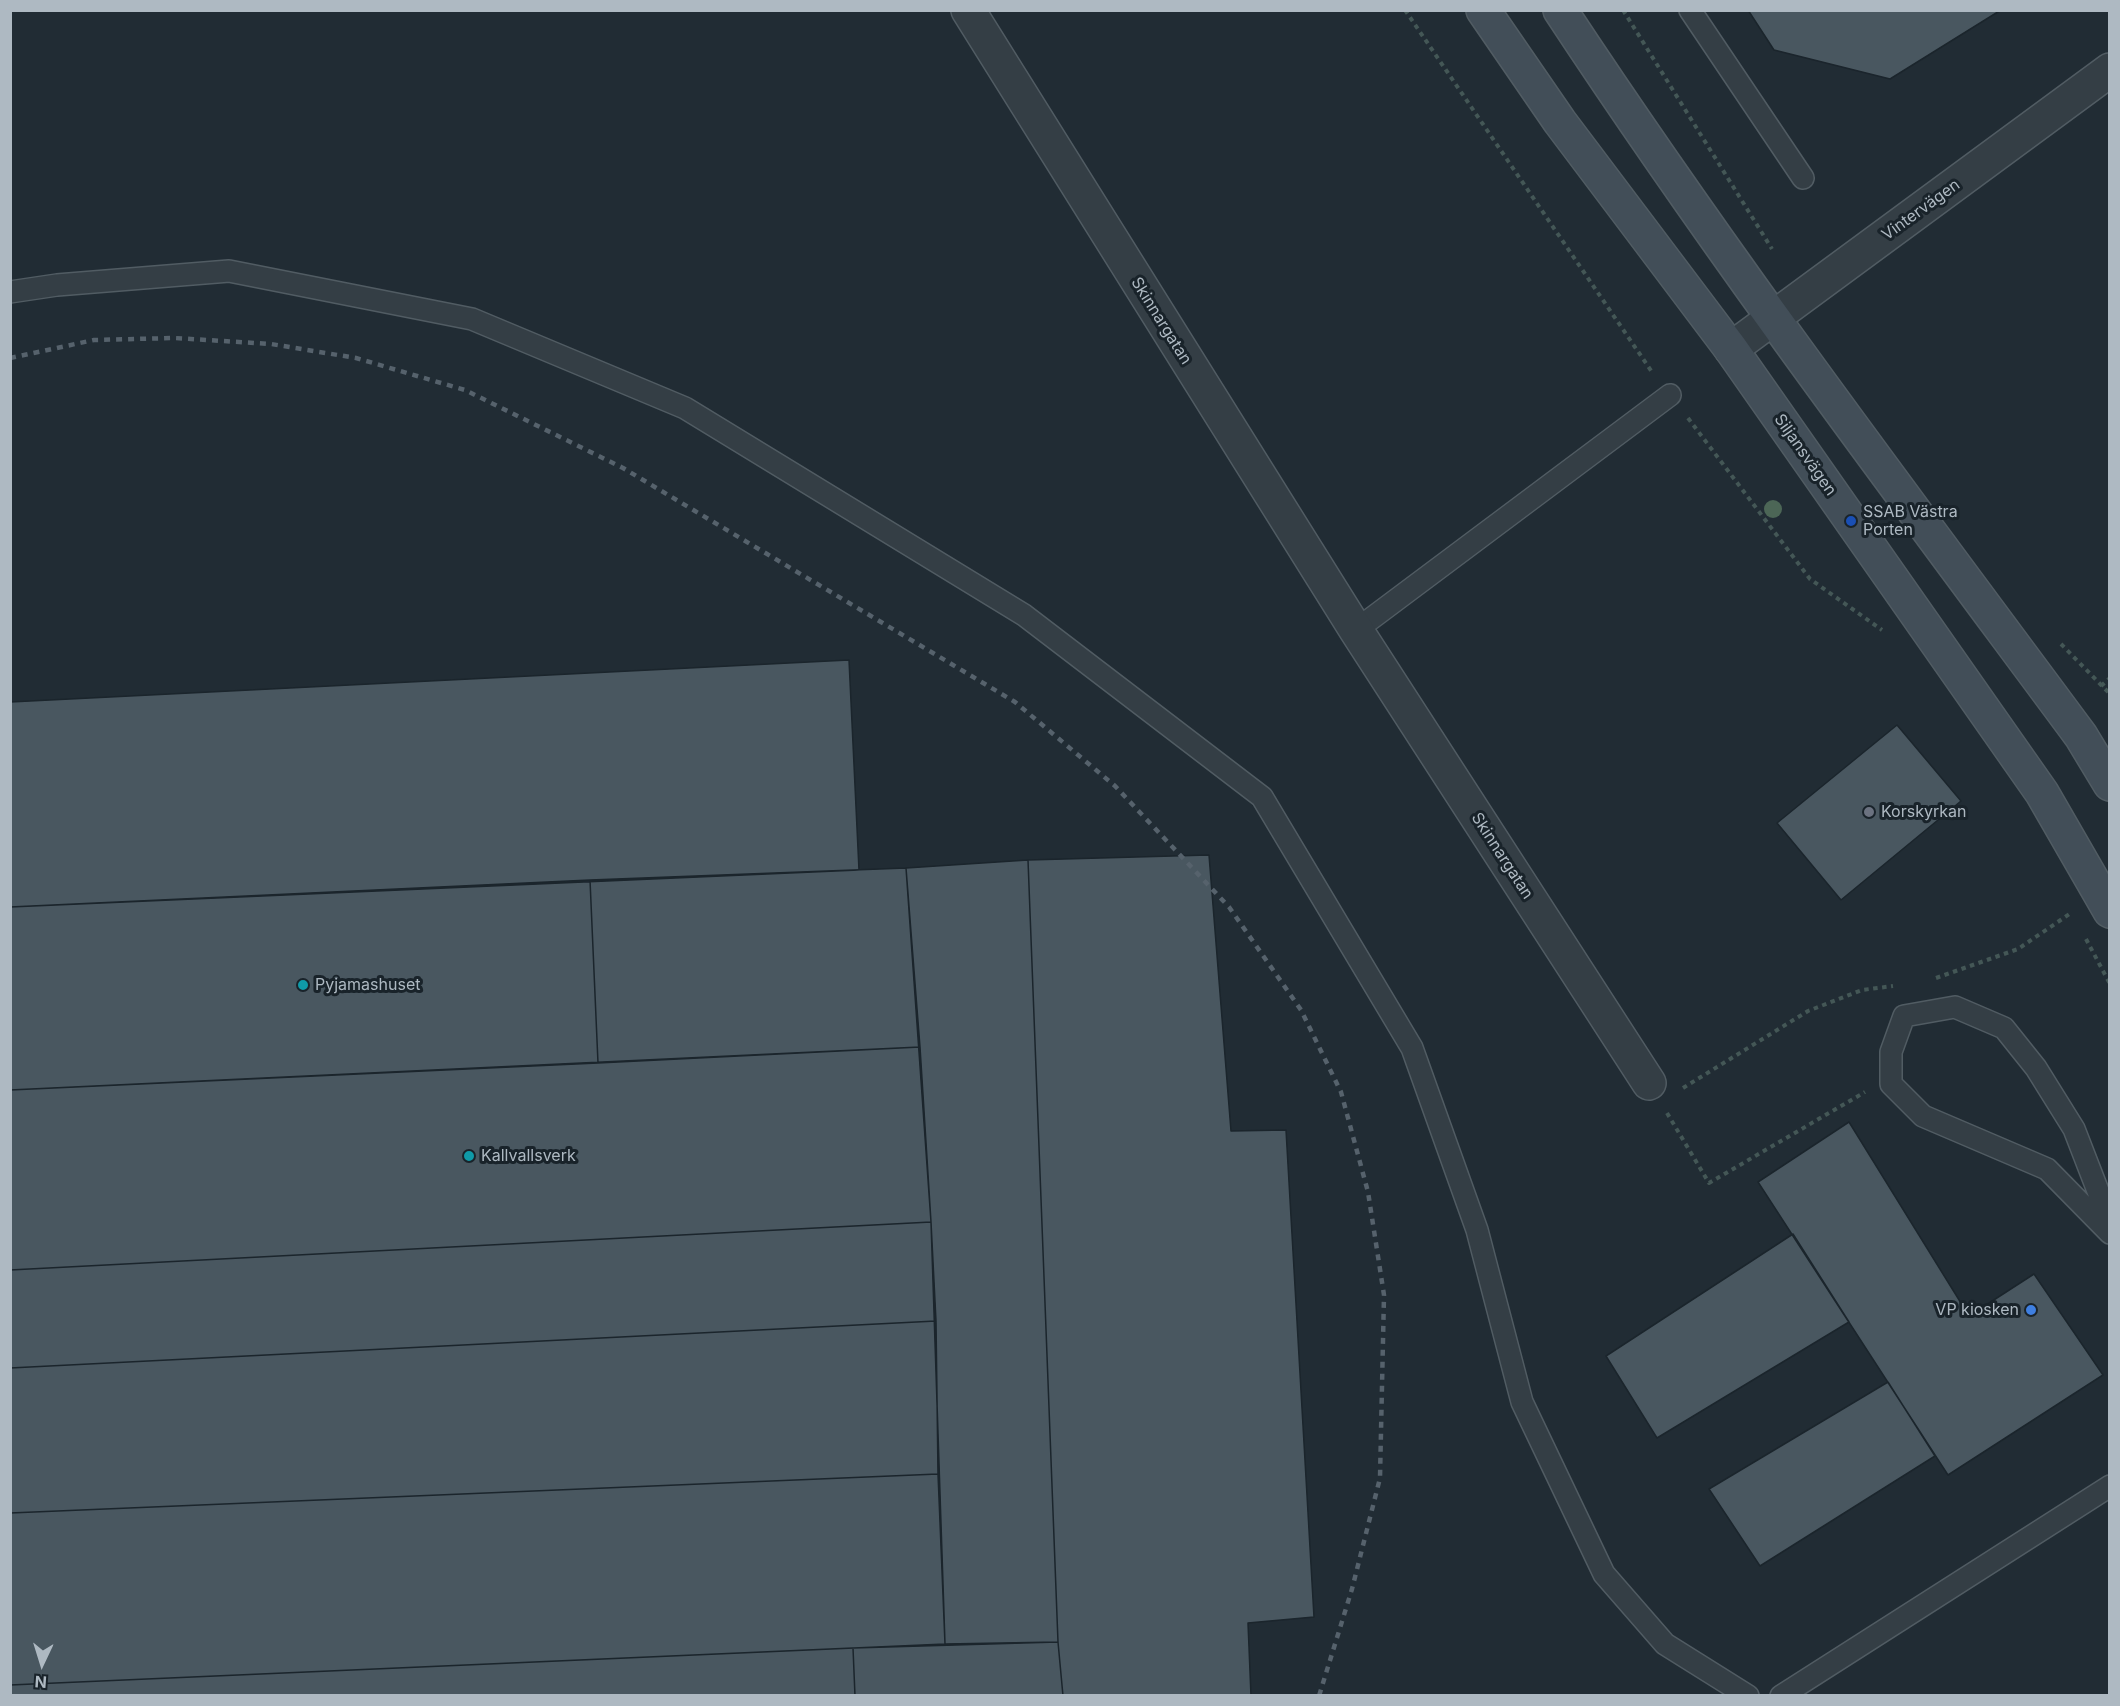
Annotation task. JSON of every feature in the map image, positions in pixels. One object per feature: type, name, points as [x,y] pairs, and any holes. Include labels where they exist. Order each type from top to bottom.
[{"type":"street","name":"Skinnargatan","points":[[968,10],[1356,630],[1655,1092]]},
{"type":"street","name":"Siljansvägen","points":[[1483,10],[1560,122],[1731,349],[2042,793],[2109,911]]},
{"type":"street","points":[[1560,10],[1611,89],[1773,318],[2081,736],[2109,784]]},
{"type":"street","name":"Vintervägen","points":[[1731,349],[2109,70]]},
{"type":"lane","points":[[1690,10],[1803,178]]},
{"type":"lane","points":[[10,292],[57,285],[229,271],[472,319],[685,408],[1024,615],[1262,797],[1412,1048],[1477,1230],[1522,1402],[1604,1574],[1665,1644],[1748,1695]]},
{"type":"lane","points":[[1356,630],[1670,394]]},
{"type":"lane","points":[[2109,1222],[2074,1129],[2036,1068],[2004,1028],[1955,1007],[1904,1016],[1891,1052],[1891,1084],[1923,1116],[2047,1169],[2109,1233]]},
{"type":"lane","points":[[1781,1695],[2109,1486]]},
{"type":"path","points":[[1405,10],[1639,354],[1810,579],[1891,636]]},
{"type":"path","points":[[1623,10],[1801,298]]},
{"type":"path","points":[[2054,638],[2109,694]]},
{"type":"path","points":[[2102,686],[2109,678]]},
{"type":"path","points":[[2066,902],[2078,923]]},
{"type":"path","points":[[1934,978],[2018,949],[2072,913]]},
{"type":"path","points":[[2083,933],[2109,984]]},
{"type":"path","points":[[1891,1084],[1872,1088],[1709,1183],[1655,1092],[1808,1011],[1862,990],[1900,985]]},
{"type":"building","points":[[1748,10],[2001,10],[1890,79],[1774,50]]},
{"type":"building","points":[[849,660],[859,870],[10,907],[10,702]]},
{"type":"building","name":"Korskyrkan","points":[[1897,725],[1961,801],[1841,900],[1777,823]]},
{"type":"building","points":[[1209,855],[1231,1131],[1286,1130],[1314,1617],[1248,1623],[1251,1696],[1063,1696],[1058,1642],[1028,860]]},
{"type":"building","points":[[1028,860],[1058,1642],[945,1644],[931,1222],[906,868]]},
{"type":"building","points":[[906,868],[920,1047],[598,1063],[590,880]]},
{"type":"building","name":"Pyjamashuset","points":[[590,880],[598,1063],[10,1090],[10,907]]},
{"type":"building","name":"Kallvallsverk","points":[[920,1047],[931,1222],[10,1270],[10,1090]]},
{"type":"building","points":[[1849,1122],[1969,1316],[2034,1274],[2103,1375],[1948,1475],[1758,1182]]},
{"type":"building","points":[[931,1222],[936,1321],[10,1368],[10,1270]]},
{"type":"building","points":[[1793,1234],[1849,1322],[1657,1438],[1606,1356]]},
{"type":"building","points":[[936,1321],[938,1474],[10,1513],[10,1368]]},
{"type":"building","points":[[1888,1382],[1935,1456],[1760,1566],[1709,1489]]},
{"type":"building","points":[[938,1474],[945,1644],[10,1685],[10,1513]]},
{"type":"building","points":[[1058,1642],[1063,1696],[855,1696],[853,1648]]},
{"type":"building","points":[[853,1648],[855,1696],[10,1696],[10,1685]]},
{"type":"railway","points":[[10,358],[94,340],[174,338],[271,344],[356,358],[465,390],[623,468],[1015,702],[1115,786],[1229,907],[1301,1010],[1341,1092],[1368,1192],[1384,1295],[1380,1478],[1352,1589],[1319,1696]]},
{"type":"place","name":"SSAB Västra Porten","points":[[1851,521]]},
{"type":"place","name":"Korskyrkan","points":[[1869,812]]},
{"type":"place","name":"Pyjamashuset","points":[[303,985]]},
{"type":"place","name":"Kallvallsverk","points":[[469,1156]]},
{"type":"place","name":"VP kiosken","points":[[2031,1310]]}]
